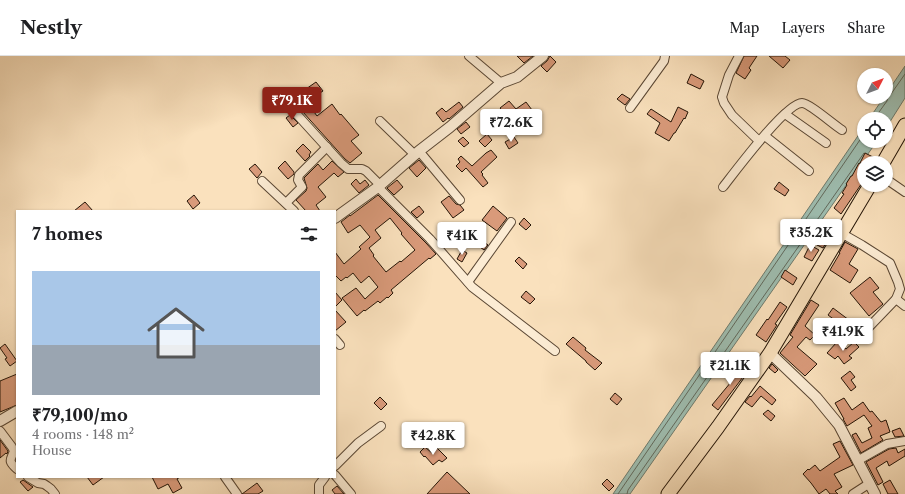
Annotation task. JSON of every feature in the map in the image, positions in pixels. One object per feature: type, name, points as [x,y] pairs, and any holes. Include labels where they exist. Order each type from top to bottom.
[{"type":"main road","points":[[887,156],[905,125]]},
{"type":"main road","points":[[668,494],[752,381],[866,192]]},
{"type":"street","points":[[469,56],[501,82]]},
{"type":"street","points":[[336,217],[379,186],[501,82],[517,77],[543,56]]},
{"type":"street","points":[[630,108],[664,61],[665,56]]},
{"type":"street","points":[[739,56],[729,74],[722,97],[724,103],[732,115],[762,139],[809,171]]},
{"type":"street","points":[[723,187],[762,139],[785,114],[797,104],[803,103],[810,106],[842,130]]},
{"type":"street","points":[[291,108],[348,169],[362,169],[366,171],[430,239],[472,287],[555,351]]},
{"type":"street","points":[[785,114],[826,143]]},
{"type":"street","points":[[380,121],[417,153],[460,200]]},
{"type":"street","points":[[286,203],[302,187],[298,180],[299,175],[327,147]]},
{"type":"street","points":[[262,181],[293,210]]},
{"type":"street","points":[[893,184],[905,192]]},
{"type":"street","points":[[468,282],[511,222]]},
{"type":"street","points":[[841,233],[890,264],[900,289],[896,299],[858,339]]},
{"type":"street","points":[[896,299],[905,306]]},
{"type":"street","points":[[770,353],[816,397],[838,425],[875,494]]},
{"type":"street","points":[[0,421],[16,412]]},
{"type":"street","points":[[336,465],[358,443],[381,426]]},
{"type":"street","points":[[0,431],[14,450],[10,459],[16,468]]},
{"type":"street","points":[[857,461],[887,444],[905,441]]},
{"type":"street","points":[[336,476],[351,494]]},
{"type":"street","points":[[30,478],[38,483],[44,484],[55,494]]},
{"type":"street","points":[[226,478],[237,494]]},
{"type":"street","points":[[319,494],[319,485],[324,478]]},
{"type":"street","points":[[853,494],[870,484]]},
{"type":"water","points":[[905,66],[905,98],[893,117],[893,112],[874,112],[879,104],[893,104],[893,84]]},
{"type":"water","points":[[857,137],[857,148],[872,148],[867,156],[857,156],[857,170],[630,494],[613,494]]},
{"type":"building","points":[[517,56],[533,56],[524,63]]},
{"type":"building","points":[[550,56],[556,62],[547,72],[541,66]]},
{"type":"building","points":[[744,56],[757,56],[749,68],[751,70],[745,79],[736,73]]},
{"type":"building","points":[[769,56],[785,56],[790,60],[783,68]]},
{"type":"building","points":[[691,74],[704,81],[700,89],[687,83]]},
{"type":"building","points":[[316,82],[323,91],[312,98],[306,89]]},
{"type":"building","points":[[622,94],[630,99],[625,105],[617,99]]},
{"type":"building","points":[[509,101],[516,109],[526,102],[532,110],[524,116],[523,114],[513,123],[500,108]]},
{"type":"building","points":[[459,102],[463,107],[443,122],[436,113],[442,108],[446,112]]},
{"type":"building","points":[[332,104],[359,135],[351,141],[362,153],[350,163],[302,111],[309,105],[317,116]]},
{"type":"building","points":[[678,107],[688,112],[685,119],[684,118],[669,141],[655,133],[660,123],[647,114],[651,109],[671,122]]},
{"type":"building","points":[[290,115],[298,123],[293,127],[286,118]]},
{"type":"building","points":[[466,122],[470,127],[461,134],[457,129]]},
{"type":"building","points":[[487,134],[492,140],[485,147],[479,141]]},
{"type":"building","points":[[463,137],[469,143],[464,147],[458,141]]},
{"type":"building","points":[[514,137],[518,143],[509,149],[505,142]]},
{"type":"building","points":[[303,144],[311,152],[309,155],[310,156],[305,161],[296,151]]},
{"type":"building","points":[[491,150],[497,157],[481,172],[488,183],[483,187],[466,168],[462,172],[456,166],[460,162],[458,159],[461,156],[472,166]]},
{"type":"building","points":[[865,153],[871,156],[864,156]]},
{"type":"building","points":[[419,160],[426,168],[417,177],[409,168]]},
{"type":"building","points":[[285,161],[294,172],[294,174],[288,179],[278,168]]},
{"type":"building","points":[[332,161],[344,172],[338,177],[334,173],[318,187],[326,197],[316,205],[319,210],[305,210],[296,200],[306,191],[307,188],[304,178],[318,164],[323,170]]},
{"type":"building","points":[[255,164],[262,172],[257,178],[249,169]]},
{"type":"building","points":[[857,167],[857,190],[841,214],[834,208],[844,194],[842,193],[847,185],[846,184]]},
{"type":"building","points":[[356,179],[360,184],[365,180],[369,185],[359,193],[351,184]]},
{"type":"building","points":[[397,180],[403,187],[394,195],[387,188]]},
{"type":"building","points":[[779,182],[789,190],[785,196],[774,189]]},
{"type":"building","points":[[194,195],[200,203],[193,209],[187,201]]},
{"type":"building","points":[[378,195],[436,254],[430,259],[429,258],[391,290],[393,293],[388,298],[387,297],[380,303],[378,301],[357,316],[342,298],[356,288],[365,299],[378,287],[369,276],[361,283],[353,273],[341,281],[336,276],[336,253],[344,264],[361,249],[359,247],[370,237],[360,225],[348,233],[341,222]],"holes":[[[390,218],[402,233],[401,234],[415,250],[386,272],[373,256],[374,255],[369,248],[381,238],[375,230]]]},
{"type":"building","points":[[449,196],[464,210],[453,218],[441,202]]},
{"type":"building","points":[[85,202],[92,210],[75,210]]},
{"type":"building","points":[[419,206],[424,212],[417,218],[411,212]]},
{"type":"building","points":[[493,206],[507,218],[497,231],[482,220]]},
{"type":"building","points":[[524,218],[531,225],[526,230],[519,224]]},
{"type":"building","points":[[821,237],[827,241],[823,248],[817,245]]},
{"type":"building","points":[[480,239],[488,245],[484,250],[476,244]]},
{"type":"building","points":[[845,242],[858,249],[849,264],[858,270],[850,283],[830,270]]},
{"type":"building","points":[[810,245],[819,250],[812,261],[804,257]]},
{"type":"building","points":[[462,250],[467,253],[462,262],[457,259]]},
{"type":"building","points":[[519,257],[527,264],[523,269],[515,261]]},
{"type":"building","points":[[785,270],[797,278],[793,285],[781,277]]},
{"type":"building","points":[[870,277],[879,288],[873,292],[883,304],[869,316],[850,293]]},
{"type":"building","points":[[526,291],[535,299],[530,304],[521,297]]},
{"type":"building","points":[[336,293],[342,300],[336,306]]},
{"type":"building","points":[[811,300],[819,305],[805,326],[815,335],[810,340],[806,337],[797,347],[817,364],[805,376],[780,353],[793,337],[790,335]]},
{"type":"building","points":[[780,302],[787,307],[775,324],[777,325],[766,342],[756,335]]},
{"type":"building","points":[[833,308],[849,320],[844,327],[828,315]]},
{"type":"building","points":[[336,311],[346,322],[336,330]]},
{"type":"building","points":[[573,337],[586,348],[585,350],[602,363],[595,370],[566,344]]},
{"type":"building","points":[[837,342],[846,349],[854,342],[859,347],[849,356],[852,358],[844,364],[838,356],[835,359],[827,353]]},
{"type":"building","points":[[5,344],[16,362],[10,366],[5,359],[7,358],[0,348]]},
{"type":"building","points":[[772,364],[778,370],[775,373],[769,368]]},
{"type":"building","points":[[735,366],[746,373],[718,410],[712,405],[731,382],[726,378]]},
{"type":"building","points":[[850,371],[855,377],[851,380],[856,387],[851,391],[841,378]]},
{"type":"building","points":[[16,374],[16,405],[0,412],[0,381]]},
{"type":"building","points":[[760,386],[776,400],[772,405],[761,396],[752,407],[745,402]]},
{"type":"building","points":[[615,393],[622,399],[617,405],[610,399]]},
{"type":"building","points":[[380,397],[387,404],[381,410],[374,403]]},
{"type":"building","points":[[844,398],[852,410],[863,402],[870,412],[872,411],[881,422],[886,420],[890,432],[880,436],[883,440],[861,453],[852,435],[856,433],[862,443],[872,438],[868,428],[872,426],[864,415],[847,426],[835,403]]},
{"type":"building","points":[[768,410],[775,416],[771,421],[763,414]]},
{"type":"building","points":[[900,428],[904,436],[895,437],[892,431]]},
{"type":"building","points":[[0,440],[8,451],[7,454],[6,453],[0,458]]},
{"type":"building","points":[[840,441],[853,465],[834,474],[842,487],[835,491],[838,494],[830,494],[826,489],[819,494],[803,474],[815,465],[820,471],[840,457],[833,444]]},
{"type":"building","points":[[425,447],[432,453],[437,448],[447,458],[442,462],[439,460],[433,465],[420,452]]},
{"type":"building","points":[[896,448],[898,453],[905,449],[905,456],[889,466],[887,461],[876,468],[883,482],[878,485],[866,462],[889,449]]},
{"type":"building","points":[[447,472],[470,494],[427,494]]},
{"type":"building","points":[[88,478],[103,478],[93,485]]},
{"type":"building","points":[[152,478],[178,478],[177,479],[182,488],[173,493],[168,484],[158,489]]},
{"type":"building","points":[[607,479],[614,486],[609,491],[602,484]]},
{"type":"building","points":[[23,480],[33,487],[28,491],[20,482]]},
{"type":"building","points":[[890,480],[898,494],[888,494],[883,484]]},
{"type":"building","points":[[257,483],[263,491],[258,494],[242,494]]},
{"type":"building","points":[[337,486],[344,494],[335,494],[332,490]]}]
